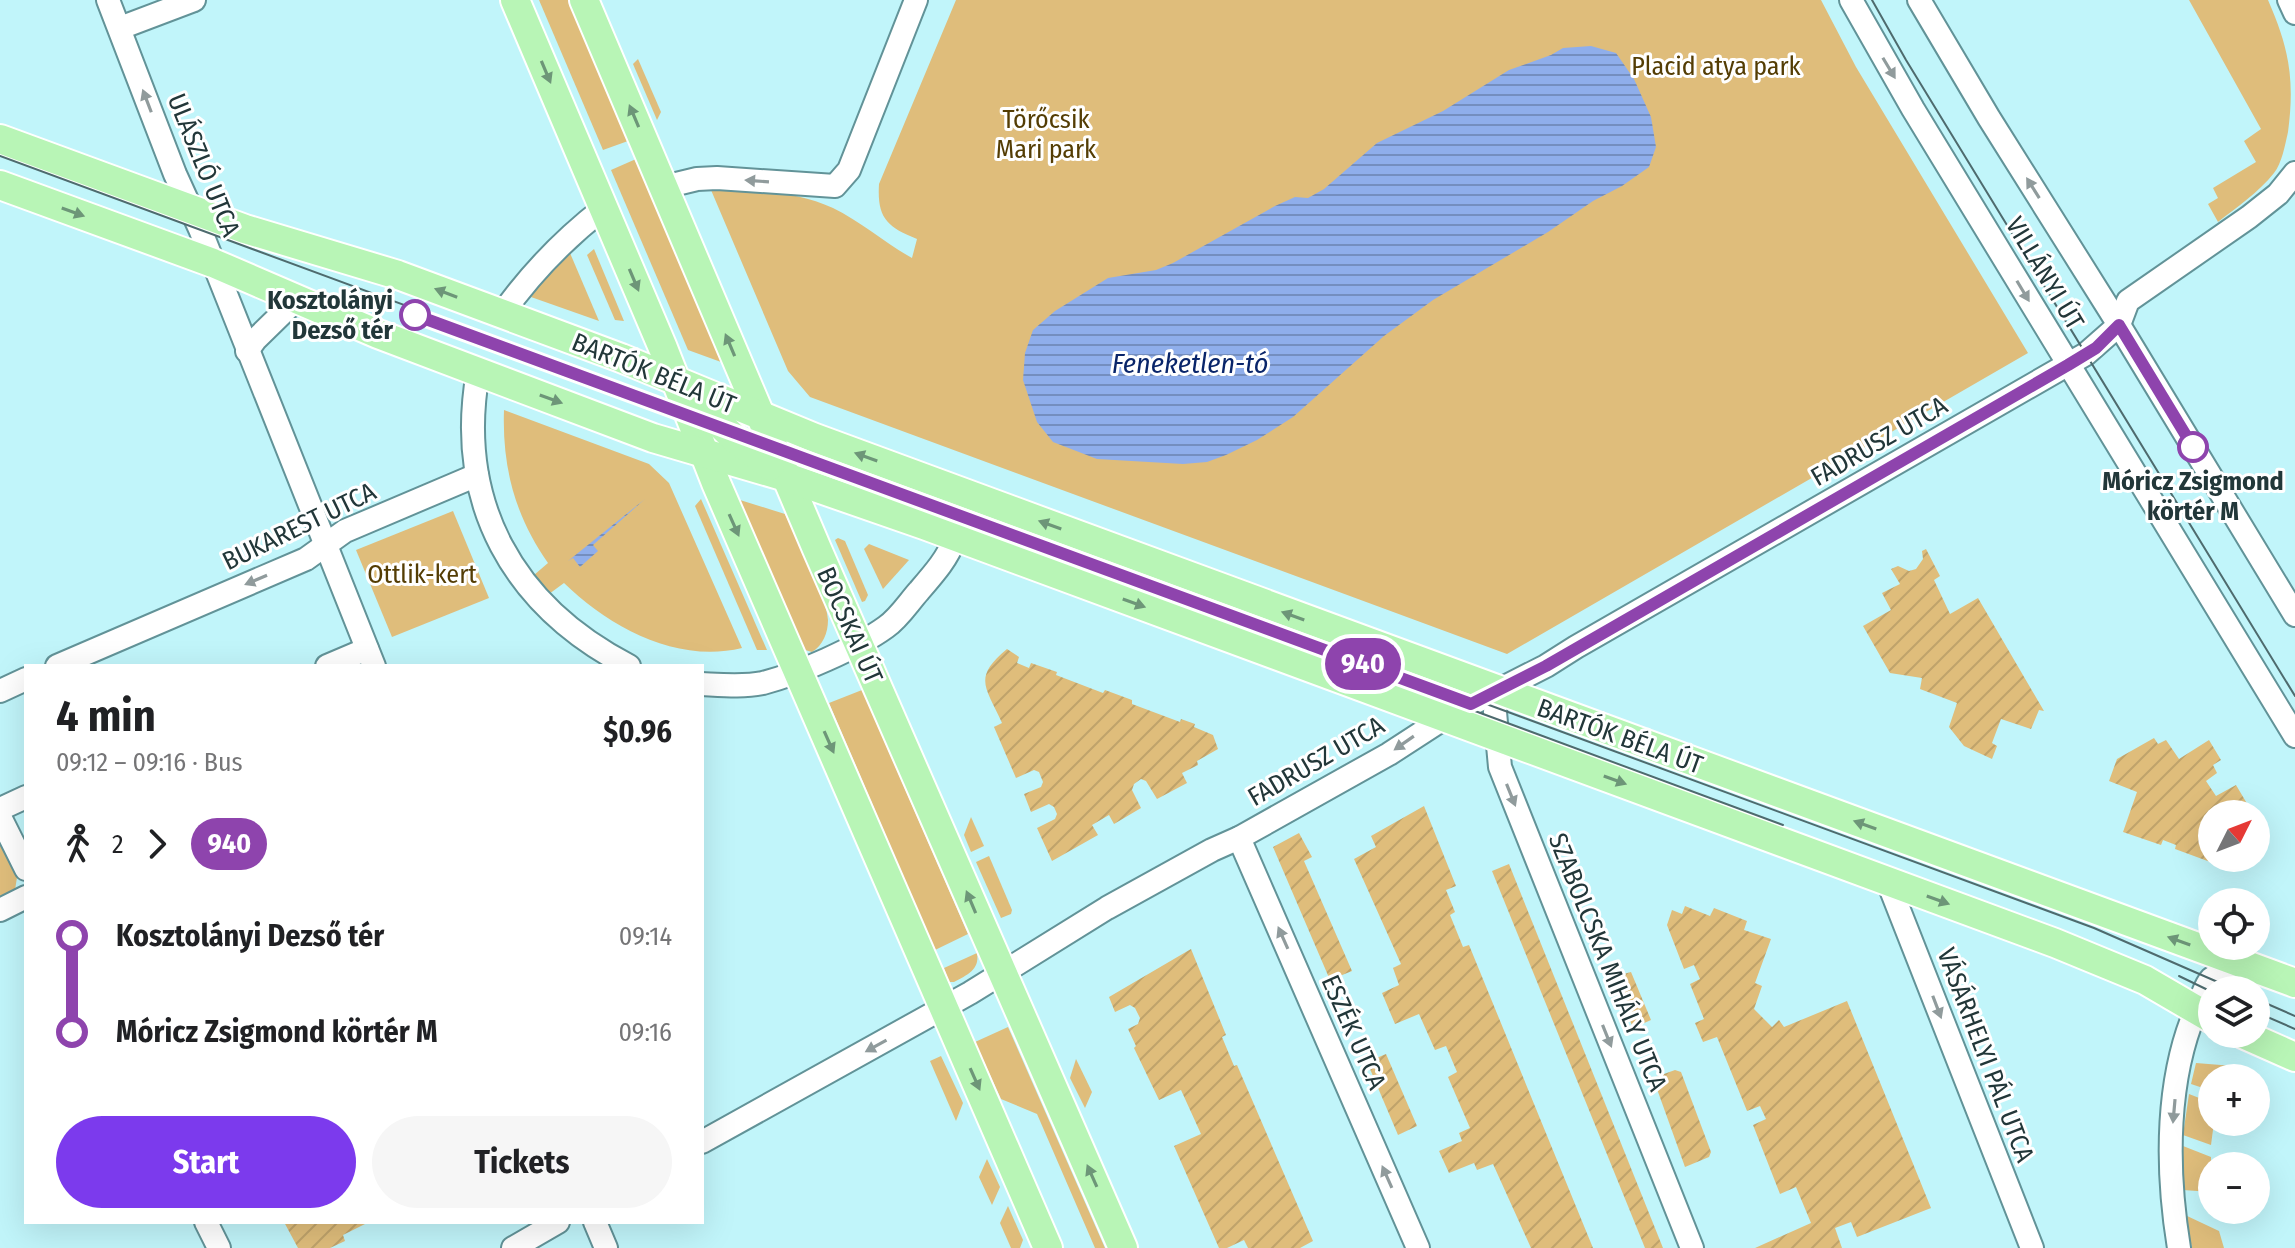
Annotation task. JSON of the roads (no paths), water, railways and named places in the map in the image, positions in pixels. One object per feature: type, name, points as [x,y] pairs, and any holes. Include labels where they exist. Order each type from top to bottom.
[{"type":"main road","points":[[515,0],[797,671],[1048,1248]]},
{"type":"main road","name":"BOCSKAI ÚT","points":[[584,0],[760,417],[1123,1248]]},
{"type":"main road","name":"BARTÓK BÉLA ÚT","points":[[0,139],[245,229],[398,275],[676,381],[760,417],[2295,983]]},
{"type":"main road","name":"BARTÓK BÉLA ÚT","points":[[0,185],[213,263],[378,334],[653,438],[786,477],[955,537],[2055,943],[2145,980],[2198,1011]]},
{"type":"main road","points":[[676,381],[734,438],[786,477]]},
{"type":"main road","points":[[2270,1046],[2295,1057]]},
{"type":"street","name":"ULÁSZLÓ UTCA","points":[[108,0],[371,658]]},
{"type":"street","points":[[120,28],[194,0]]},
{"type":"street","points":[[664,187],[717,178],[835,186],[849,170],[916,0]]},
{"type":"street","name":"VILLÁNYI ÚT","points":[[1851,0],[1884,61],[2295,736]]},
{"type":"street","name":"VILLÁNYI ÚT","points":[[1919,0],[2295,615]]},
{"type":"street","points":[[2289,0],[2295,13]]},
{"type":"street","name":"FADRUSZ UTCA","points":[[704,1141],[944,1008],[1107,908],[1389,754],[1446,717],[1546,666],[2096,348],[2119,325],[2128,301],[2249,217],[2278,194],[2295,173]]},
{"type":"street","points":[[502,314],[536,268],[572,233],[604,208]]},
{"type":"street","points":[[247,351],[298,298]]},
{"type":"street","points":[[478,372],[474,394],[477,475],[484,505],[507,556],[521,581],[542,605],[576,635],[626,664]]},
{"type":"street","name":"BUKAREST UTCA","points":[[62,664],[306,559],[345,531],[477,475]]},
{"type":"street","points":[[704,684],[751,685],[797,671],[888,626],[948,557],[957,520],[954,507],[940,484]]},
{"type":"street","points":[[338,664],[371,658]]},
{"type":"street","points":[[0,691],[24,680]]},
{"type":"street","name":"SZABOLCSKA MIHÁLY UTCA","points":[[1498,691],[1495,706],[1500,767],[1692,1248]]},
{"type":"street","points":[[0,809],[24,798]]},
{"type":"street","points":[[0,817],[24,865]]},
{"type":"street","name":"ESZÉK UTCA","points":[[1239,838],[1418,1248]]},
{"type":"street","name":"VÁSÁRHELYI PÁL UTCA","points":[[1888,882],[2032,1248]]},
{"type":"street","points":[[0,910],[24,898]]},
{"type":"street","points":[[2217,976],[2231,970],[2252,968]]},
{"type":"street","points":[[2179,1248],[2172,1189],[2172,1130],[2176,1083],[2186,1034],[2198,1021]]},
{"type":"street","points":[[207,1224],[219,1248]]},
{"type":"street","points":[[513,1248],[555,1224]]},
{"type":"street","points":[[596,1224],[606,1248]]},
{"type":"water","name":"Feneketlen-tó","points":[[1591,46],[1616,53],[1634,79],[1651,117],[1656,147],[1649,167],[1433,300],[1384,336],[1293,417],[1226,455],[1207,462],[1183,464],[1097,459],[1053,442],[1037,422],[1023,380],[1025,353],[1033,330],[1055,311],[1108,278],[1156,270],[1275,206],[1295,197],[1308,198],[1324,189],[1377,143],[1443,111],[1509,70],[1563,48]]},
{"type":"water","points":[[645,499],[593,545],[598,551],[580,567],[573,558],[568,561]]},
{"type":"tram line","points":[[1872,0],[2295,696]]},
{"type":"tram line","points":[[0,156],[2094,928],[2204,976]]},
{"type":"tram line","points":[[1475,711],[1783,825]]},
{"type":"tram line","points":[[2179,976],[2198,985]]},
{"type":"tram line","points":[[2270,1005],[2295,1016]]},
{"type":"tram line","points":[[2270,1018],[2295,1029]]},
{"type":"place","name":"Kosztolányi Dezső tér","points":[[415,315]]},
{"type":"place","name":"Móricz Zsigmond körtér M","points":[[2193,447]]},
{"type":"park label","name":"Placid atya park","points":[[1716,66]]},
{"type":"park label","name":"Törőcsik Mari park","points":[[1046,134]]},
{"type":"park label","name":"Ottlik-kert","points":[[422,574]]}]
